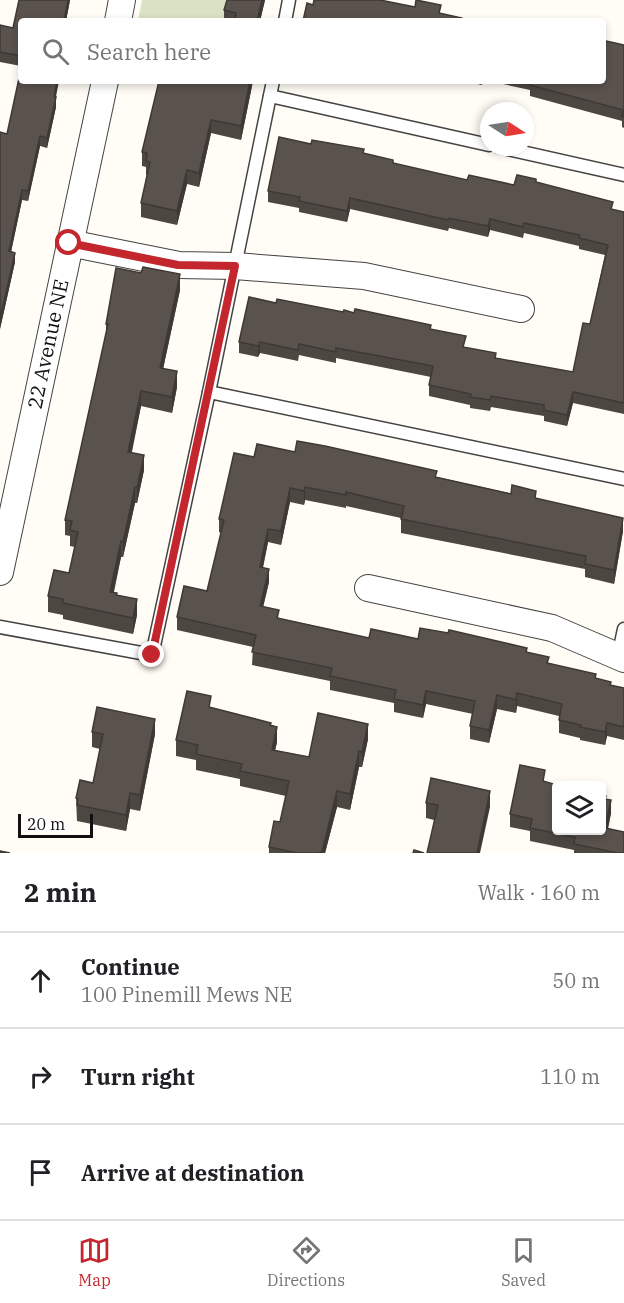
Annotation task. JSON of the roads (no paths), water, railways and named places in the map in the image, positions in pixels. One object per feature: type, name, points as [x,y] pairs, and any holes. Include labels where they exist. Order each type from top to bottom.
[{"type":"street","points":[[119,18],[122,0]]},
{"type":"street","name":"22 Avenue NE","points":[[0,572],[104,84]]},
{"type":"street","points":[[69,243],[178,265],[235,266],[364,276],[521,309]]},
{"type":"street","points":[[368,588],[552,628],[621,658]]},
{"type":"lane","points":[[286,18],[289,0]]},
{"type":"lane","points":[[0,627],[152,655],[272,84]]},
{"type":"lane","points":[[270,96],[480,143]]},
{"type":"lane","points":[[534,155],[624,175]]},
{"type":"lane","points":[[209,392],[624,479]]},
{"type":"lane","points":[[621,658],[624,629]]}]
